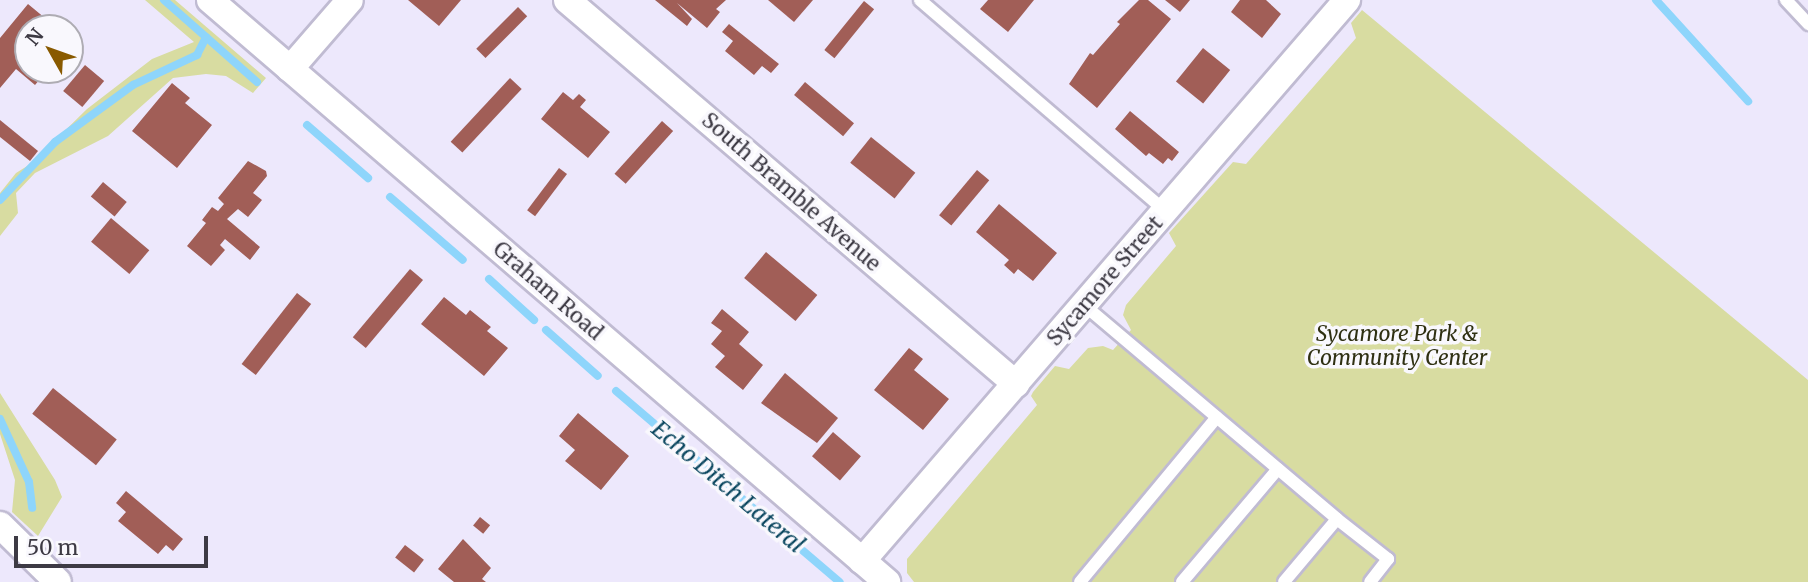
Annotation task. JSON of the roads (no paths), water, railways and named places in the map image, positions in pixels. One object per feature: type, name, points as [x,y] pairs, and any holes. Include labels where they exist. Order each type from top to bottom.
[{"type":"street","name":"Graham Road","points":[[210,0],[887,582]]},
{"type":"street","points":[[290,69],[350,0]]},
{"type":"street","name":"South Bramble Avenue","points":[[567,0],[1016,384]]},
{"type":"street","name":"Sycamore Street","points":[[862,561],[1165,211],[1337,3]]},
{"type":"street","points":[[0,525],[58,582]]},
{"type":"lane","points":[[920,0],[1165,211]]},
{"type":"lane","points":[[1786,0],[1808,24]]},
{"type":"lane","points":[[1084,305],[1388,559],[1370,582]]},
{"type":"lane","points":[[1080,582],[1217,417]]},
{"type":"lane","points":[[1182,582],[1278,469]]},
{"type":"lane","points":[[1284,582],[1337,519]]},
{"type":"waterway","name":"Echo Ditch Lateral","points":[[164,0],[257,82]]},
{"type":"waterway","points":[[1656,0],[1748,101]]},
{"type":"waterway","points":[[0,200],[55,142],[133,85],[197,55],[206,37]]},
{"type":"waterway","name":"Echo Ditch Lateral","points":[[307,125],[368,178]]},
{"type":"waterway","name":"Echo Ditch Lateral","points":[[390,197],[463,260]]},
{"type":"waterway","name":"Echo Ditch Lateral","points":[[489,279],[534,320]]},
{"type":"waterway","name":"Echo Ditch Lateral","points":[[546,330],[598,376]]},
{"type":"waterway","name":"Echo Ditch Lateral","points":[[616,391],[840,582]]},
{"type":"waterway","points":[[0,419],[29,482],[32,508]]},
{"type":"park label","name":"Sycamore Park & Community Center","points":[[1397,346]]}]
